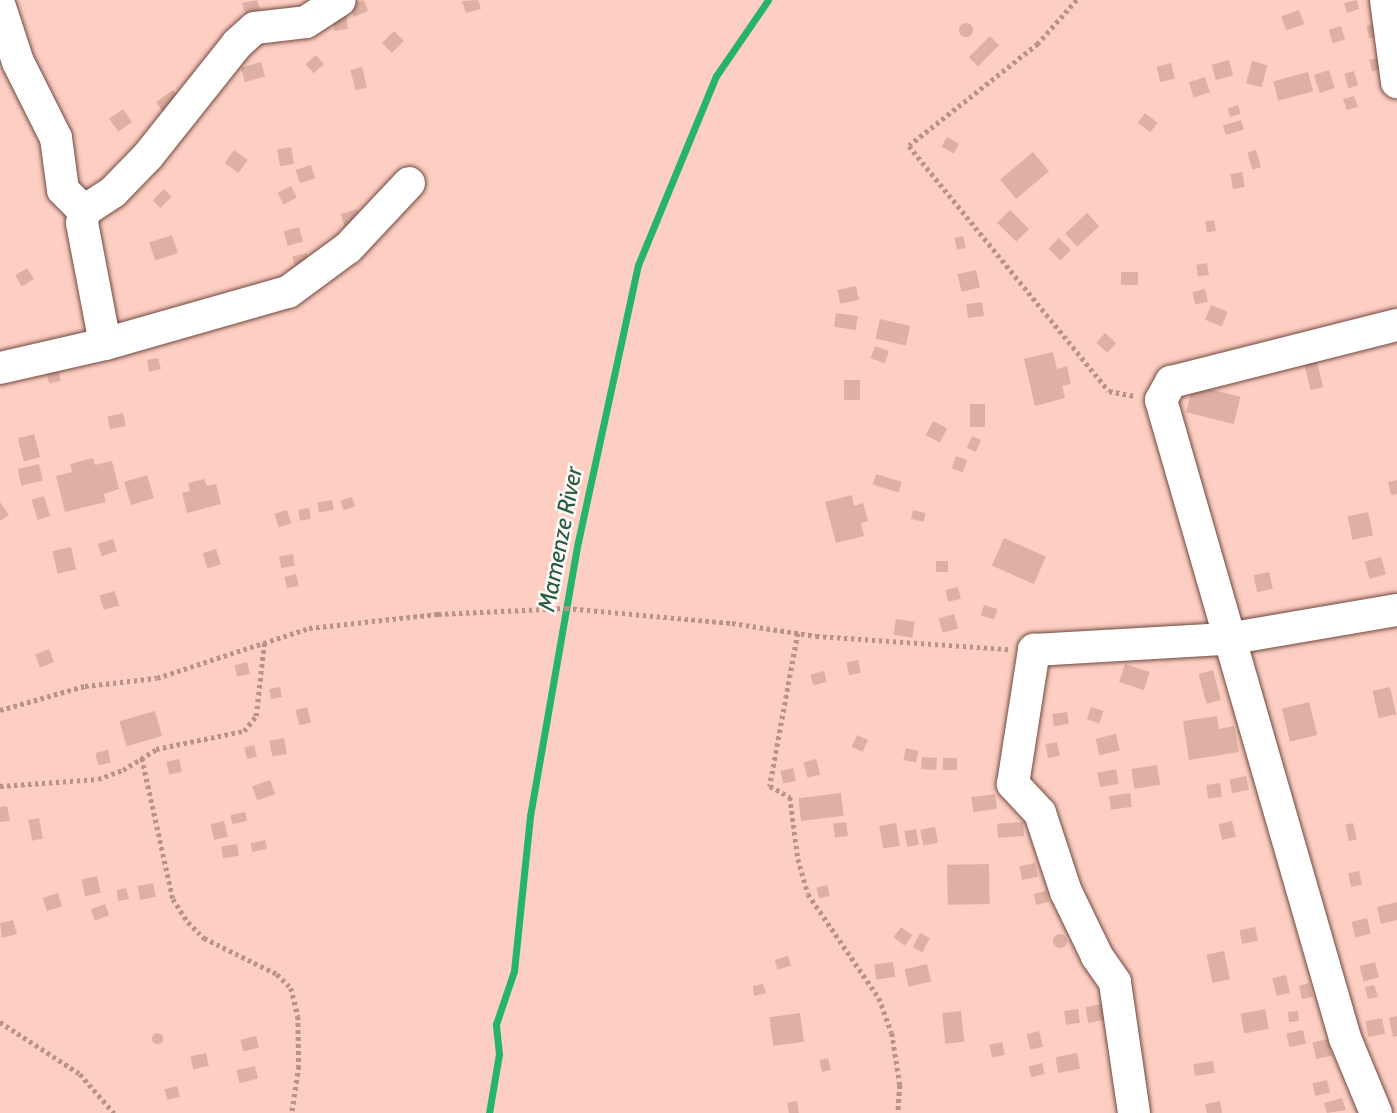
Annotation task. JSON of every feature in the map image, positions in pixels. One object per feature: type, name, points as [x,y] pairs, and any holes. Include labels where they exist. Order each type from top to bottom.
[{"type":"street","points":[[105,344],[82,223],[84,211],[113,192],[148,156],[237,44],[255,28],[306,22],[340,0]]},
{"type":"street","points":[[1386,0],[1397,82]]},
{"type":"street","points":[[0,7],[18,62],[56,138],[63,190],[84,211]]},
{"type":"street","points":[[0,368],[105,344],[288,292],[348,248],[409,183]]},
{"type":"street","points":[[1376,1113],[1345,1038],[1227,639],[1161,400],[1171,382],[1397,326]]},
{"type":"street","points":[[1134,1113],[1115,982],[1097,956],[1066,892],[1040,813],[1013,784],[1034,650],[1227,639],[1397,610]]},
{"type":"path","points":[[1077,0],[1038,44],[909,146],[1109,391],[1161,400]]},
{"type":"path","points":[[0,710],[85,686],[156,677],[309,628],[363,620],[566,608],[798,633],[1034,650]]},
{"type":"path","points":[[798,633],[770,786],[790,797],[798,859],[808,894],[878,999],[892,1033],[900,1085],[898,1113]]},
{"type":"path","points":[[0,786],[98,779],[179,742],[244,731],[256,716],[264,643]]},
{"type":"path","points":[[142,758],[173,899],[188,922],[204,938],[277,974],[291,988],[298,1016],[299,1066],[292,1113]]},
{"type":"path","points":[[0,1022],[80,1074],[114,1113]]},
{"type":"building","points":[[257,0],[261,11],[246,16],[242,3]]},
{"type":"building","points":[[364,0],[368,11],[354,17],[349,4]]},
{"type":"building","points":[[478,0],[481,9],[466,13],[462,1]]},
{"type":"building","points":[[1357,0],[1359,9],[1347,13],[1344,3]]},
{"type":"building","points":[[1299,10],[1304,24],[1286,31],[1281,16]]},
{"type":"building","points":[[346,16],[348,29],[334,31],[332,18]]},
{"type":"building","points":[[963,23],[969,23],[973,30],[969,37],[963,37],[959,33],[959,27]]},
{"type":"building","points":[[1378,23],[1381,36],[1369,38],[1366,26]]},
{"type":"building","points":[[1341,26],[1345,39],[1333,43],[1329,30]]},
{"type":"building","points":[[394,31],[404,41],[392,53],[382,43]]},
{"type":"building","points":[[990,36],[999,45],[978,66],[969,57]]},
{"type":"building","points":[[316,55],[324,64],[314,73],[306,64]]},
{"type":"building","points":[[1377,58],[1380,70],[1372,72],[1369,60]]},
{"type":"building","points":[[1229,60],[1233,75],[1216,80],[1212,65]]},
{"type":"building","points":[[1252,61],[1267,65],[1262,87],[1246,83]]},
{"type":"building","points":[[261,62],[265,76],[245,82],[241,68]]},
{"type":"building","points":[[1171,63],[1175,79],[1160,82],[1156,67]]},
{"type":"building","points":[[362,67],[367,87],[355,90],[350,70]]},
{"type":"building","points":[[1329,70],[1335,88],[1320,93],[1314,75]]},
{"type":"building","points":[[1354,71],[1358,85],[1349,88],[1344,74]]},
{"type":"building","points":[[1308,72],[1313,91],[1278,101],[1273,81]]},
{"type":"building","points":[[1205,77],[1210,92],[1194,97],[1189,82]]},
{"type":"building","points":[[173,90],[184,105],[167,118],[156,102]]},
{"type":"building","points":[[1354,96],[1358,107],[1347,110],[1343,99]]},
{"type":"building","points":[[1238,105],[1241,114],[1230,117],[1228,108]]},
{"type":"building","points":[[123,109],[132,122],[118,132],[109,119]]},
{"type":"building","points":[[1145,113],[1158,123],[1150,132],[1138,122]]},
{"type":"building","points":[[1241,120],[1244,130],[1226,135],[1223,126]]},
{"type":"building","points":[[947,137],[959,144],[954,154],[942,147]]},
{"type":"building","points":[[291,147],[294,164],[280,166],[277,149]]},
{"type":"building","points":[[234,150],[248,160],[238,173],[225,163]]},
{"type":"building","points":[[1256,150],[1261,167],[1252,170],[1247,152]]},
{"type":"building","points":[[1033,152],[1049,171],[1016,199],[1000,180]]},
{"type":"building","points":[[311,165],[315,178],[300,183],[296,170]]},
{"type":"building","points":[[1242,172],[1245,187],[1233,189],[1230,174]]},
{"type":"building","points":[[291,186],[297,198],[284,204],[278,193]]},
{"type":"building","points":[[164,189],[172,197],[160,208],[153,200]]},
{"type":"building","points":[[357,209],[361,222],[345,227],[341,214]]},
{"type":"building","points":[[1010,210],[1029,229],[1016,242],[997,223]]},
{"type":"building","points":[[1087,213],[1099,226],[1077,247],[1065,233]]},
{"type":"building","points":[[1214,220],[1216,231],[1207,232],[1205,222]]},
{"type":"building","points":[[299,227],[303,241],[288,246],[284,231]]},
{"type":"building","points":[[172,235],[178,253],[155,260],[149,242]]},
{"type":"building","points":[[963,236],[966,248],[957,250],[954,238]]},
{"type":"building","points":[[1059,238],[1071,250],[1060,261],[1048,249]]},
{"type":"building","points":[[307,253],[310,266],[295,269],[292,256]]},
{"type":"building","points":[[1207,263],[1209,275],[1198,277],[1196,265]]},
{"type":"building","points":[[27,268],[34,279],[22,286],[15,275]]},
{"type":"building","points":[[976,270],[980,288],[962,292],[957,274]]},
{"type":"building","points":[[1121,272],[1138,272],[1138,285],[1121,285]]},
{"type":"building","points":[[856,286],[859,300],[840,304],[837,290]]},
{"type":"building","points":[[1205,289],[1208,302],[1195,305],[1192,292]]},
{"type":"building","points":[[982,302],[984,316],[968,318],[966,304]]},
{"type":"building","points":[[1211,305],[1228,312],[1222,327],[1205,320]]},
{"type":"building","points":[[836,313],[858,316],[856,330],[834,327]]},
{"type":"building","points":[[880,319],[910,326],[906,345],[876,338]]},
{"type":"building","points":[[1105,333],[1116,343],[1107,353],[1096,343]]},
{"type":"building","points":[[875,346],[889,351],[885,363],[871,358]]},
{"type":"building","points":[[1053,352],[1057,369],[1067,366],[1071,384],[1062,386],[1065,398],[1035,406],[1024,359]]},
{"type":"building","points":[[1315,354],[1323,387],[1311,390],[1302,357]]},
{"type":"building","points":[[158,358],[161,369],[149,372],[147,360]]},
{"type":"building","points":[[58,369],[61,381],[49,384],[46,372]]},
{"type":"building","points":[[844,380],[860,380],[860,400],[844,400]]},
{"type":"building","points":[[1193,385],[1241,397],[1234,424],[1186,412]]},
{"type":"building","points":[[970,404],[985,404],[985,427],[970,427]]},
{"type":"building","points":[[123,413],[126,426],[110,429],[107,417]]},
{"type":"building","points":[[933,421],[947,428],[940,443],[926,435]]},
{"type":"building","points":[[34,434],[40,457],[24,462],[18,438]]},
{"type":"building","points":[[972,436],[981,440],[976,452],[967,448]]},
{"type":"building","points":[[956,456],[967,460],[963,472],[952,468]]},
{"type":"building","points":[[93,458],[95,465],[112,461],[119,489],[104,494],[106,502],[65,512],[56,476],[72,472],[70,464]]},
{"type":"building","points":[[39,464],[43,481],[21,486],[18,469]]},
{"type":"building","points":[[876,474],[902,482],[899,492],[873,485]]},
{"type":"building","points":[[147,475],[154,498],[131,505],[124,482]]},
{"type":"building","points":[[204,479],[207,486],[216,484],[221,504],[187,513],[182,493],[190,491],[188,483]]},
{"type":"building","points":[[1397,480],[1397,494],[1391,495],[1388,482]]},
{"type":"building","points":[[852,495],[854,506],[863,503],[868,521],[861,523],[864,536],[836,543],[825,502]]},
{"type":"building","points":[[44,496],[50,516],[38,520],[32,500]]},
{"type":"building","points":[[352,497],[355,507],[343,510],[341,501]]},
{"type":"building","points":[[332,500],[334,510],[319,513],[317,503]]},
{"type":"building","points":[[0,502],[9,515],[0,521]]},
{"type":"building","points":[[309,508],[311,519],[300,521],[298,510]]},
{"type":"building","points":[[287,510],[291,523],[279,527],[275,514]]},
{"type":"building","points":[[913,510],[926,513],[924,522],[911,519]]},
{"type":"building","points":[[1368,512],[1373,535],[1352,540],[1347,516]]},
{"type":"building","points":[[1004,538],[1046,557],[1034,584],[992,565]]},
{"type":"building","points":[[113,539],[117,551],[102,556],[98,544]]},
{"type":"building","points":[[71,547],[76,569],[58,574],[52,551]]},
{"type":"building","points":[[216,549],[221,564],[208,569],[203,553]]},
{"type":"building","points":[[293,554],[295,566],[281,568],[279,556]]},
{"type":"building","points":[[1381,557],[1386,574],[1370,579],[1365,562]]},
{"type":"building","points":[[936,561],[948,561],[948,572],[936,572]]},
{"type":"building","points":[[1269,572],[1273,589],[1257,592],[1253,576]]},
{"type":"building","points":[[296,574],[299,586],[287,589],[284,577]]},
{"type":"building","points":[[958,587],[961,599],[948,602],[945,590]]},
{"type":"building","points":[[115,591],[119,605],[104,610],[100,595]]},
{"type":"building","points":[[984,605],[997,609],[994,620],[981,616]]},
{"type":"building","points":[[954,614],[958,628],[943,633],[939,618]]},
{"type":"building","points":[[896,619],[915,622],[912,638],[893,635]]},
{"type":"building","points":[[49,649],[54,662],[40,667],[35,654]]},
{"type":"building","points":[[858,660],[861,673],[849,675],[846,663]]},
{"type":"building","points":[[247,662],[250,674],[237,677],[234,665]]},
{"type":"building","points":[[1125,664],[1150,672],[1144,690],[1119,682]]},
{"type":"building","points":[[1213,670],[1221,700],[1207,704],[1199,674]]},
{"type":"building","points":[[824,671],[827,682],[813,685],[810,675]]},
{"type":"building","points":[[280,687],[282,697],[271,699],[269,689]]},
{"type":"building","points":[[1390,687],[1396,714],[1379,718],[1372,691]]},
{"type":"building","points":[[1309,702],[1317,735],[1290,742],[1282,709]]},
{"type":"building","points":[[307,707],[311,722],[300,726],[295,710]]},
{"type":"building","points":[[1091,707],[1103,711],[1099,723],[1087,719]]},
{"type":"building","points":[[155,711],[162,736],[127,746],[119,721]]},
{"type":"building","points":[[1067,712],[1069,724],[1054,726],[1052,714]]},
{"type":"building","points":[[1217,716],[1219,729],[1234,726],[1239,752],[1189,760],[1183,721]]},
{"type":"building","points":[[1116,734],[1120,751],[1099,755],[1096,739]]},
{"type":"building","points":[[857,735],[868,740],[863,752],[852,747]]},
{"type":"building","points":[[284,738],[287,754],[272,757],[269,741]]},
{"type":"building","points":[[1057,742],[1060,756],[1048,758],[1045,744]]},
{"type":"building","points":[[254,745],[257,757],[247,759],[244,747]]},
{"type":"building","points":[[906,748],[919,751],[916,763],[903,760]]},
{"type":"building","points":[[108,750],[111,763],[98,766],[95,753]]},
{"type":"building","points":[[922,757],[937,758],[936,770],[921,769]]},
{"type":"building","points":[[943,758],[957,758],[957,770],[943,770]]},
{"type":"building","points":[[179,759],[182,772],[169,775],[166,762]]},
{"type":"building","points":[[816,759],[820,774],[808,778],[803,762]]},
{"type":"building","points":[[1157,765],[1160,785],[1134,789],[1131,769]]},
{"type":"building","points":[[793,768],[796,781],[783,784],[780,771]]},
{"type":"building","points":[[1116,769],[1119,784],[1100,787],[1097,773]]},
{"type":"building","points":[[1246,776],[1249,790],[1232,793],[1229,780]]},
{"type":"building","points":[[270,780],[275,794],[257,801],[252,786]]},
{"type":"building","points":[[1220,783],[1222,797],[1208,799],[1206,785]]},
{"type":"building","points":[[841,793],[844,816],[801,821],[798,798]]},
{"type":"building","points":[[1130,793],[1132,807],[1111,810],[1109,796]]},
{"type":"building","points":[[995,794],[997,809],[973,812],[971,797]]},
{"type":"building","points":[[7,806],[10,821],[0,822],[0,807]]},
{"type":"building","points":[[245,812],[247,821],[232,824],[230,815]]},
{"type":"building","points":[[39,818],[43,839],[32,841],[28,820]]},
{"type":"building","points":[[224,821],[228,837],[214,840],[210,824]]},
{"type":"building","points":[[1232,821],[1236,837],[1222,840],[1218,824]]},
{"type":"building","points":[[846,822],[848,836],[835,838],[833,824]]},
{"type":"building","points":[[1023,822],[1024,836],[998,838],[997,824]]},
{"type":"building","points":[[896,823],[900,846],[883,849],[879,826]]},
{"type":"building","points":[[1353,823],[1357,840],[1349,841],[1345,825]]},
{"type":"building","points":[[935,827],[938,843],[923,846],[920,830]]},
{"type":"building","points":[[916,829],[919,845],[907,847],[904,831]]},
{"type":"building","points":[[265,840],[267,849],[252,852],[250,843]]},
{"type":"building","points":[[237,844],[239,856],[223,858],[221,847]]},
{"type":"building","points":[[1035,863],[1038,877],[1022,880],[1019,866]]},
{"type":"building","points":[[989,864],[990,904],[948,905],[947,865]]},
{"type":"building","points":[[1359,871],[1362,885],[1351,887],[1348,873]]},
{"type":"building","points":[[97,876],[101,893],[85,896],[81,880]]},
{"type":"building","points":[[153,883],[156,897],[140,900],[137,886]]},
{"type":"building","points":[[827,885],[830,896],[819,898],[816,888]]},
{"type":"building","points":[[126,888],[129,899],[118,901],[117,890]]},
{"type":"building","points":[[1046,891],[1049,902],[1036,905],[1033,894]]},
{"type":"building","points":[[58,893],[62,906],[47,911],[43,898]]},
{"type":"building","points":[[1397,902],[1397,920],[1381,924],[1377,907]]},
{"type":"building","points":[[105,904],[109,915],[95,920],[91,909]]},
{"type":"building","points":[[1367,918],[1371,934],[1355,937],[1351,922]]},
{"type":"building","points":[[13,920],[17,934],[2,938],[0,923]]},
{"type":"building","points":[[901,927],[912,935],[905,946],[893,938]]},
{"type":"building","points":[[1255,927],[1258,941],[1242,944],[1239,930]]},
{"type":"building","points":[[920,933],[930,938],[923,952],[913,947]]},
{"type":"building","points":[[1060,934],[1065,936],[1065,946],[1060,948],[1055,946],[1053,941],[1055,936]]},
{"type":"building","points":[[1224,951],[1230,979],[1212,983],[1206,955]]},
{"type":"building","points":[[788,956],[791,966],[778,970],[775,960]]},
{"type":"building","points":[[893,962],[895,977],[876,979],[874,965]]},
{"type":"building","points":[[1375,962],[1379,977],[1364,982],[1360,966]]},
{"type":"building","points":[[927,964],[931,982],[909,987],[905,969]]},
{"type":"building","points":[[1286,975],[1290,993],[1276,996],[1272,978]]},
{"type":"building","points":[[1309,983],[1313,997],[1302,999],[1299,986]]},
{"type":"building","points":[[763,984],[766,993],[754,996],[753,986]]},
{"type":"building","points":[[1374,985],[1378,997],[1368,999],[1365,987]]},
{"type":"building","points":[[1102,1004],[1105,1020],[1088,1023],[1085,1007]]},
{"type":"building","points":[[1078,1009],[1080,1023],[1066,1025],[1064,1011]]},
{"type":"building","points":[[1265,1009],[1269,1029],[1244,1033],[1240,1014]]},
{"type":"building","points":[[961,1011],[964,1042],[945,1044],[942,1013]]},
{"type":"building","points":[[1298,1011],[1299,1021],[1289,1022],[1288,1012]]},
{"type":"building","points":[[800,1013],[804,1042],[773,1046],[769,1017]]},
{"type":"building","points":[[1397,1016],[1397,1036],[1393,1037],[1389,1018]]},
{"type":"building","points":[[1382,1018],[1385,1034],[1368,1037],[1365,1021]]},
{"type":"building","points":[[1303,1030],[1306,1044],[1289,1047],[1286,1034]]},
{"type":"building","points":[[1039,1031],[1043,1046],[1031,1050],[1026,1034]]},
{"type":"building","points":[[157,1033],[161,1034],[161,1042],[157,1043],[153,1042],[152,1038],[153,1034]]},
{"type":"building","points":[[256,1036],[259,1048],[243,1052],[240,1040]]},
{"type":"building","points":[[1328,1039],[1332,1056],[1316,1059],[1312,1043]]},
{"type":"building","points":[[1002,1042],[1005,1055],[992,1058],[989,1045]]},
{"type":"building","points":[[206,1053],[209,1066],[193,1069],[190,1057]]},
{"type":"building","points":[[1077,1053],[1080,1069],[1058,1073],[1055,1057]]},
{"type":"building","points":[[828,1058],[831,1070],[822,1072],[819,1060]]},
{"type":"building","points":[[1213,1061],[1215,1073],[1195,1076],[1193,1064]]},
{"type":"building","points":[[1042,1063],[1045,1074],[1031,1077],[1028,1067]]},
{"type":"building","points":[[255,1066],[258,1079],[239,1083],[236,1070]]},
{"type":"building","points":[[1327,1080],[1330,1093],[1315,1096],[1312,1083]]},
{"type":"building","points":[[177,1086],[180,1097],[167,1100],[164,1089]]},
{"type":"building","points":[[1342,1098],[1346,1110],[1327,1113],[1324,1103]]},
{"type":"building","points":[[797,1101],[799,1113],[789,1113],[787,1103]]},
{"type":"building","points":[[1220,1101],[1222,1113],[1207,1113],[1205,1104]]},
{"type":"waterway","name":"Mamenze River","points":[[489,1113],[499,1054],[496,1024],[514,971],[530,816],[578,542],[638,265],[716,76],[768,0]]}]
